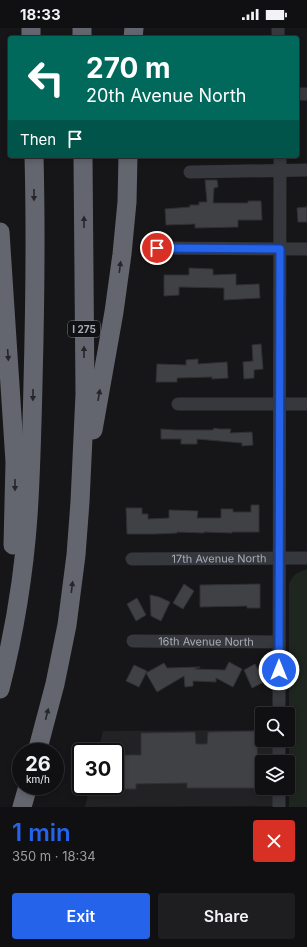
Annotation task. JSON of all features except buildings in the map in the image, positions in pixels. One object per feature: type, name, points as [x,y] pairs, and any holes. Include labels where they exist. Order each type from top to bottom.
[{"type":"highway","points":[[0,689],[15,620],[28,517],[34,328],[34,158]]},
{"type":"highway","name":"I 275","points":[[39,743],[55,684],[67,625],[76,556],[80,502],[84,394],[83,158]]},
{"type":"highway","points":[[80,502],[114,312],[127,202],[128,158]]},
{"type":"highway","points":[[0,232],[15,462],[13,566],[6,666]]},
{"type":"street","points":[[279,707],[280,158]]},
{"type":"street","points":[[190,172],[307,170]]},
{"type":"street","points":[[157,248],[307,249]]},
{"type":"street","points":[[178,404],[307,404]]},
{"type":"street","name":"17th Avenue North","points":[[132,559],[307,558]]},
{"type":"street","name":"16th Avenue North","points":[[133,641],[279,642]]},
{"type":"street","points":[[279,795],[279,807]]},
{"type":"shaded area","points":[[307,569],[307,807],[289,807],[289,795],[295,795],[295,755],[289,755],[289,747],[295,747],[295,707],[289,707],[289,584],[296,574]]},
{"type":"shaded area","points":[[255,730],[255,747],[274,747],[274,755],[255,755],[255,795],[274,795],[274,806],[85,807],[88,795],[124,795],[124,743],[100,743],[103,731]]},
{"type":"route","points":[[157,248],[280,249],[279,670]]}]
